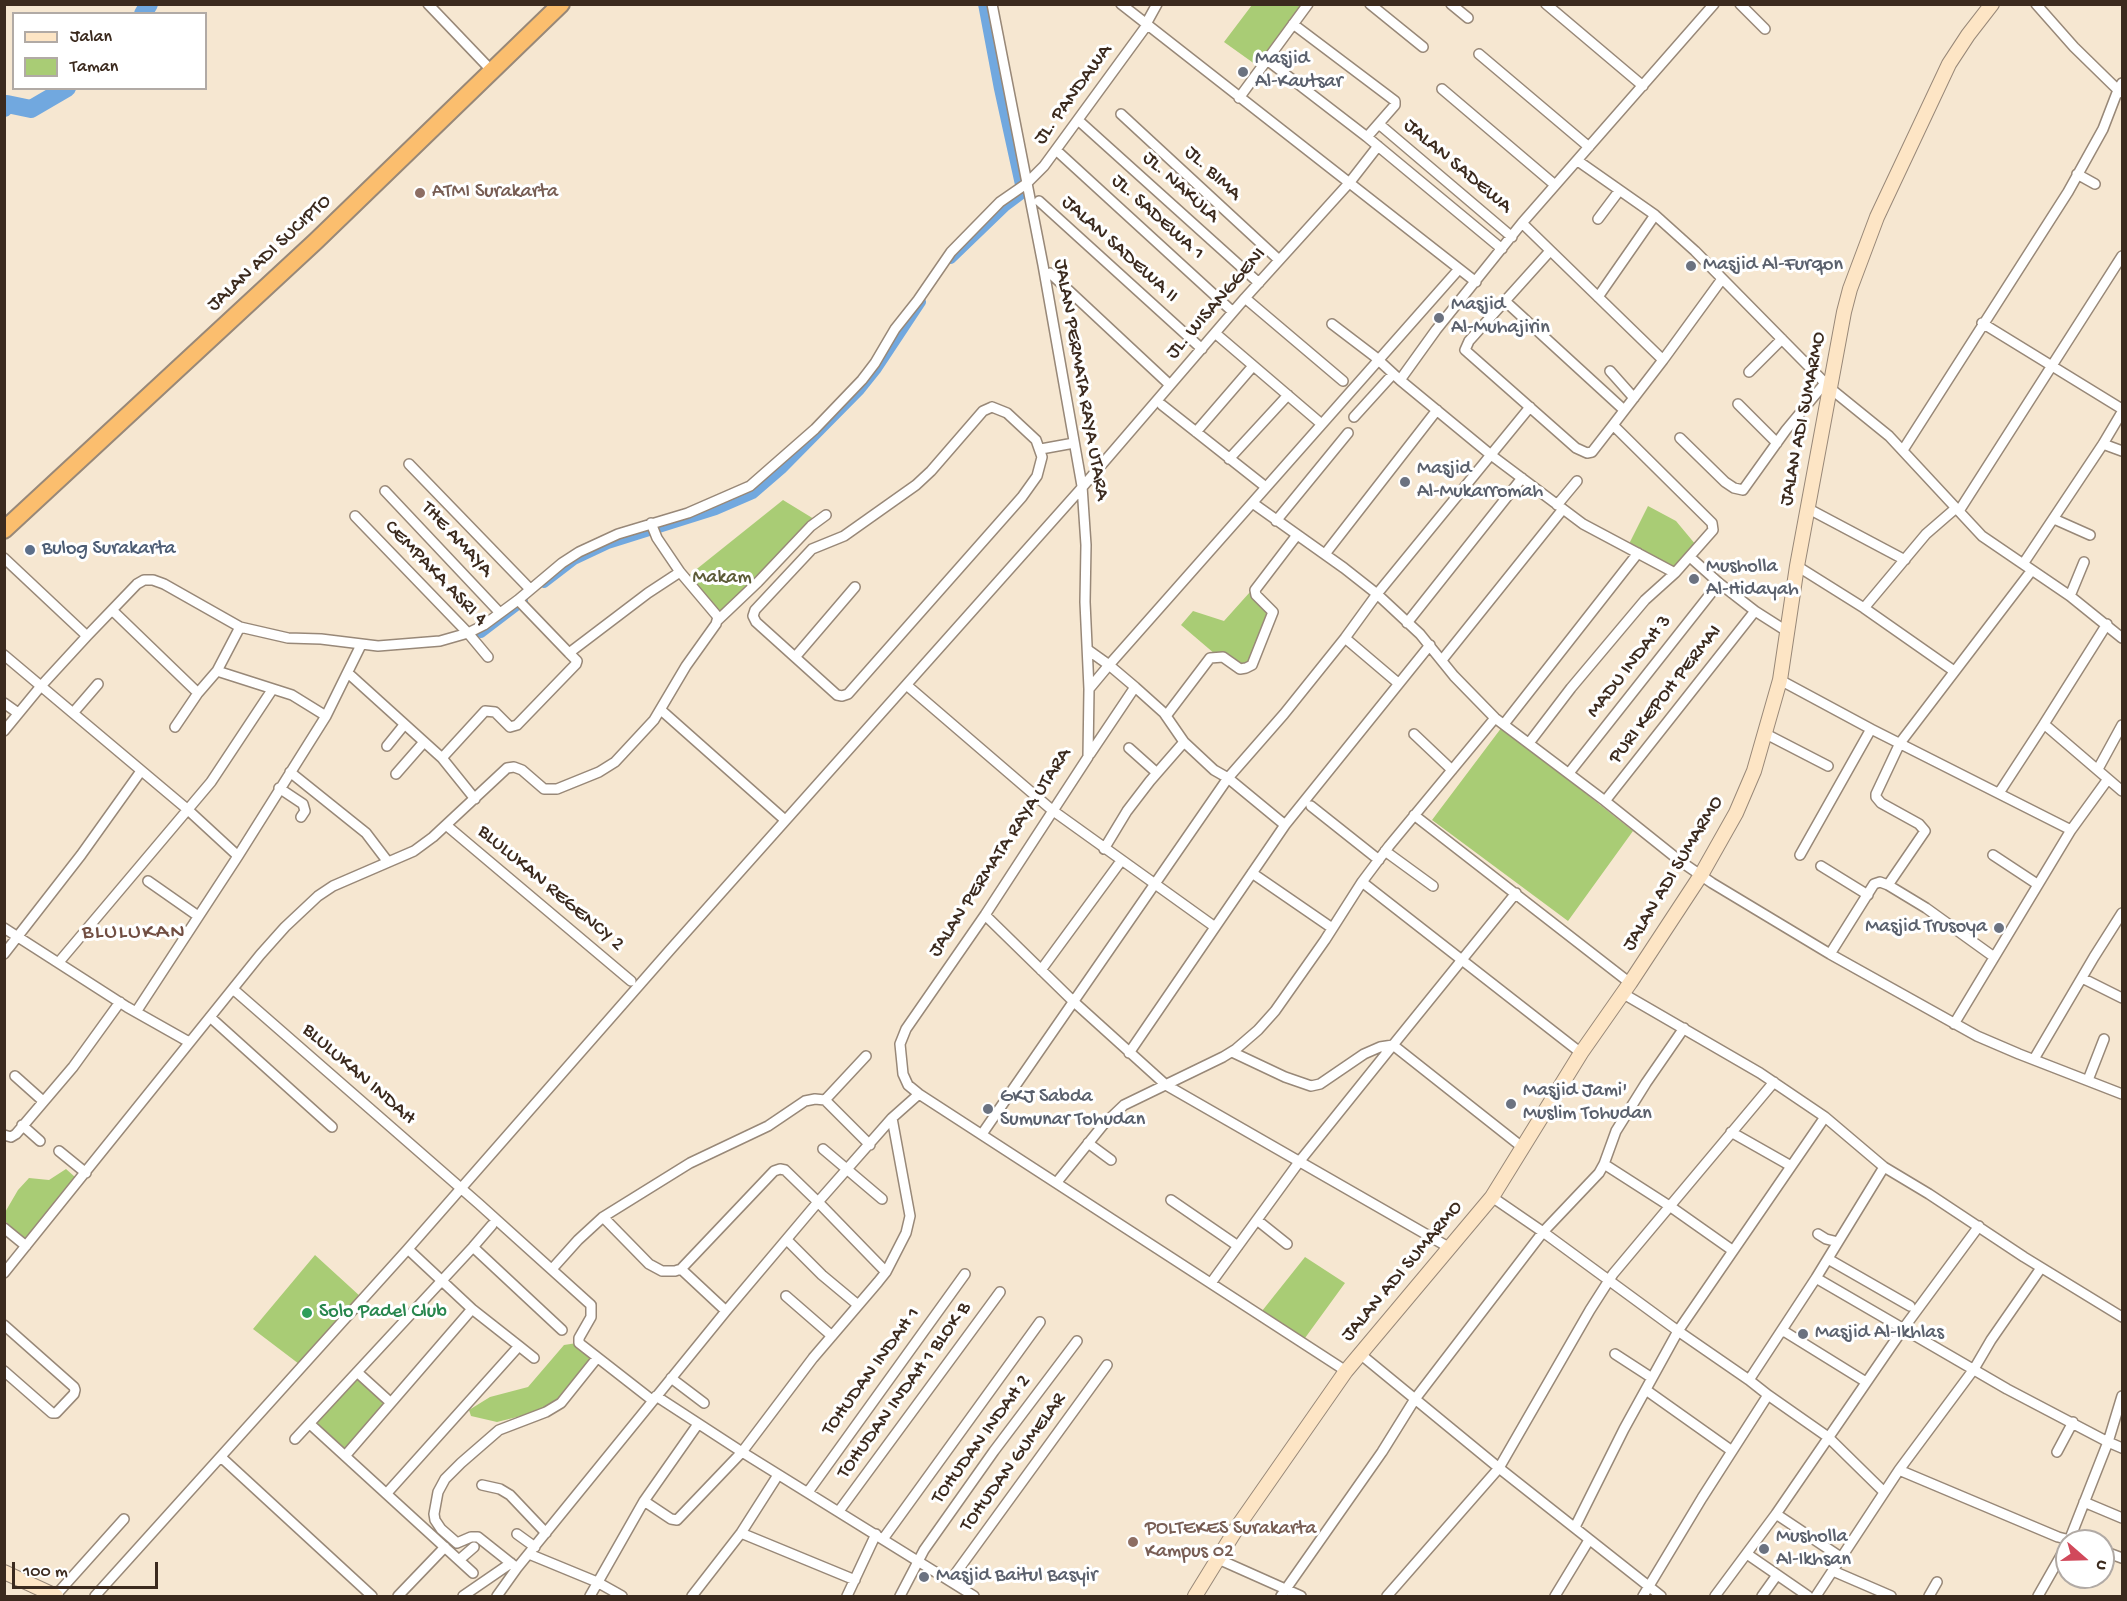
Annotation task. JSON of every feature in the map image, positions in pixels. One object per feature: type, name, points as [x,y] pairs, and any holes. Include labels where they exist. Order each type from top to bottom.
[{"type":"highway","name":"JALAN ADI SUCIPTO","points":[[4,530],[316,241],[561,4]]},
{"type":"main road","name":"JALAN ADI SUMARMO","points":[[1195,1596],[1240,1523],[1359,1353],[1492,1197],[1581,1053],[1701,875],[1736,813],[1754,771],[1780,680],[1828,386],[1844,312],[1867,241],[1949,64],[1992,4]]},
{"type":"main road","points":[[4,1572],[33,1592],[56,1596]]},
{"type":"street","points":[[428,4],[492,70]]},
{"type":"street","name":"JALAN PERMATA RAYA UTARA","points":[[992,4],[1022,186],[1072,444],[1086,545],[1085,602],[1089,757],[916,1014],[900,1044],[903,1074],[908,1085],[919,1094],[1346,1371]]},
{"type":"street","points":[[1121,4],[1476,282]]},
{"type":"street","name":"JL. PANDAWA","points":[[4,731],[41,686],[137,584],[153,580],[185,595],[240,627],[288,638],[321,639],[378,646],[440,641],[468,633],[520,602],[530,589],[579,552],[618,534],[688,513],[742,490],[776,465],[816,429],[869,372],[895,329],[951,252],[1000,202],[1022,186],[1056,150],[1147,25],[1157,4]]},
{"type":"street","points":[[1239,98],[1308,4]]},
{"type":"street","points":[[1370,4],[1423,47]]},
{"type":"street","points":[[1451,4],[1468,18]]},
{"type":"street","points":[[1546,4],[1643,86]]},
{"type":"street","points":[[1354,417],[1397,377],[1522,223],[1714,4]]},
{"type":"street","points":[[1740,4],[1765,29]]},
{"type":"street","points":[[1903,450],[2078,174],[2103,129],[2121,89],[2074,46],[2036,4]]},
{"type":"street","points":[[1293,24],[1395,101],[1395,105],[1367,137]]},
{"type":"street","points":[[1479,54],[1589,147]]},
{"type":"street","points":[[1267,60],[1367,137],[1502,249]]},
{"type":"street","points":[[1443,89],[1555,185]]},
{"type":"street","name":"JL. BIMA","points":[[1121,114],[1279,260]]},
{"type":"street","name":"JL. NAKULA","points":[[1078,120],[1259,283]]},
{"type":"street","name":"JALAN SADEWA","points":[[1378,124],[1512,237]]},
{"type":"street","name":"JL. WISANGGENI","points":[[95,1596],[222,1458],[1078,492],[1245,298],[1350,182],[1378,146]]},
{"type":"street","name":"JL. SADEWA 1","points":[[1056,150],[1233,312]]},
{"type":"street","points":[[1578,161],[1655,215],[1695,251],[1828,386],[1889,436],[1982,536],[2121,633]]},
{"type":"street","points":[[2078,174],[2095,184]]},
{"type":"street","points":[[1444,201],[1454,190]]},
{"type":"street","points":[[1598,219],[1620,191]]},
{"type":"street","name":"JALAN SADEWA II","points":[[1039,201],[1202,349]]},
{"type":"street","points":[[1472,224],[1481,212]]},
{"type":"street","points":[[1598,297],[1655,215]]},
{"type":"street","points":[[1522,223],[1663,360]]},
{"type":"street","points":[[1550,251],[1469,341],[1465,350],[1576,448],[1587,453],[1592,452],[1634,398],[1722,279]]},
{"type":"street","points":[[1864,608],[1926,534],[1957,510],[2122,256]]},
{"type":"street","points":[[1089,689],[1460,269]]},
{"type":"street","points":[[1050,273],[1170,385]]},
{"type":"street","points":[[1245,298],[1343,381]]},
{"type":"street","points":[[1505,301],[1624,410]]},
{"type":"street","points":[[1888,885],[1925,831],[1919,824],[1881,803],[1876,797],[1900,743],[2027,567],[2122,410],[1982,323]]},
{"type":"street","points":[[1332,324],[1491,455],[1583,524],[1675,573]]},
{"type":"street","points":[[1215,333],[1318,421]]},
{"type":"street","points":[[1749,372],[1782,339]]},
{"type":"street","points":[[1196,432],[1253,366]]},
{"type":"street","points":[[1610,371],[1634,398]]},
{"type":"street","points":[[1680,438],[1725,482],[1741,490],[1745,488],[1777,443],[1828,386]]},
{"type":"street","points":[[1230,459],[1288,395]]},
{"type":"street","points":[[1738,404],[1777,443]]},
{"type":"street","points":[[1162,405],[1262,484]]},
{"type":"street","points":[[995,407],[1007,413],[1034,437],[1041,449],[1042,462],[1034,482],[848,694],[842,696],[835,693],[756,622],[753,614],[755,610],[812,549],[843,536],[916,485],[987,408],[995,407]]},
{"type":"street","points":[[982,1134],[1228,778],[1284,714],[1377,594],[1530,407]]},
{"type":"street","points":[[1325,554],[1437,410]]},
{"type":"street","points":[[1529,744],[1571,688],[1645,600],[1675,573],[1713,530],[1712,523],[1613,425]]},
{"type":"street","points":[[1276,520],[1348,434]]},
{"type":"street","points":[[1041,449],[1072,444]]},
{"type":"street","points":[[2103,444],[2122,451]]},
{"type":"street","points":[[409,464],[530,589]]},
{"type":"street","points":[[1407,623],[1522,478]]},
{"type":"street","points":[[1442,660],[1560,507],[1577,481]]},
{"type":"street","name":"THE AMAYA","points":[[385,491],[500,613]]},
{"type":"street","points":[[1254,504],[1377,594],[1430,645],[1462,685],[1499,722],[1701,875],[1830,954],[1954,1024],[1995,1044],[2122,1094]]},
{"type":"street","points":[[1807,508],[1905,560]]},
{"type":"street","points":[[4,1273],[233,989],[285,927],[318,896],[333,886],[414,851],[510,768],[522,770],[540,787],[552,790],[599,772],[626,752],[661,710],[696,651],[718,620],[811,526],[826,515]]},
{"type":"street","name":"CEMPAKA ASRI 4","points":[[355,516],[468,633],[488,657]]},
{"type":"street","points":[[2054,519],[2090,535]]},
{"type":"street","points":[[652,525],[657,538],[680,572],[717,615],[718,620]]},
{"type":"street","points":[[1166,716],[1210,658],[1223,657],[1243,669],[1252,665],[1273,612],[1256,595],[1255,590],[1297,535]]},
{"type":"street","points":[[1057,1182],[1103,1125],[1124,1105],[1232,1052],[1258,1030],[1275,1011],[1385,851],[1452,770],[1499,722],[1638,553]]},
{"type":"street","points":[[1690,557],[1755,611],[1788,632]]},
{"type":"street","points":[[4,558],[87,636]]},
{"type":"street","points":[[2070,596],[2084,562]]},
{"type":"street","points":[[1797,566],[1864,608],[1954,671]]},
{"type":"street","points":[[569,653],[648,593],[680,572]]},
{"type":"street","name":"MADU INDAH 3","points":[[1569,773],[1719,583]]},
{"type":"street","points":[[796,657],[855,586]]},
{"type":"street","points":[[442,758],[487,710],[495,712],[510,727],[517,725],[576,664],[577,661],[520,602]]},
{"type":"street","points":[[112,610],[198,693]]},
{"type":"street","name":"PURI KEPOH PERMAI","points":[[1605,801],[1755,611]]},
{"type":"street","points":[[1999,794],[2107,624]]},
{"type":"street","points":[[175,727],[198,693],[217,671],[240,627]]},
{"type":"street","points":[[1345,638],[1398,683]]},
{"type":"street","points":[[136,1012],[326,716],[361,645]]},
{"type":"street","points":[[1129,1053],[1285,825],[1430,645]]},
{"type":"street","points":[[1088,651],[1109,665],[1166,716],[1184,742],[1214,770],[1228,778],[1285,825]]},
{"type":"street","points":[[4,655],[187,809],[238,856]]},
{"type":"street","points":[[217,671],[292,695],[326,716]]},
{"type":"street","points":[[348,673],[442,758],[475,799]]},
{"type":"street","points":[[1780,680],[1871,729],[2071,830]]},
{"type":"street","points":[[73,713],[98,684]]},
{"type":"street","points":[[1089,757],[1135,687]]},
{"type":"street","points":[[910,688],[1053,810],[1120,861],[1215,927]]},
{"type":"street","points":[[59,962],[211,782],[272,690]]},
{"type":"street","points":[[4,703],[18,713]]},
{"type":"street","points":[[661,710],[785,820]]},
{"type":"street","points":[[2044,724],[2122,791]]},
{"type":"street","points":[[387,746],[404,725]]},
{"type":"street","points":[[2098,769],[2122,725]]},
{"type":"street","points":[[1800,855],[1871,729]]},
{"type":"street","points":[[1414,734],[1452,770]]},
{"type":"street","points":[[1766,734],[1828,766]]},
{"type":"street","points":[[396,774],[423,742]]},
{"type":"street","points":[[1104,849],[1127,811],[1156,773],[1184,742]]},
{"type":"street","points":[[1129,748],[1156,773]]},
{"type":"street","points":[[4,954],[81,855],[141,771]]},
{"type":"street","points":[[290,772],[366,833],[388,862]]},
{"type":"street","points":[[1954,1024],[2037,884],[2071,830],[2108,779]]},
{"type":"street","points":[[279,788],[303,804],[305,811],[301,817]]},
{"type":"street","points":[[1311,806],[1379,860]]},
{"type":"street","points":[[1414,815],[1516,893],[1626,988],[1684,1028],[1773,1082],[1825,1117],[1884,1167],[2122,1317]]},
{"type":"street","name":"BLULUKAN REGENCY 2","points":[[446,825],[631,981]]},
{"type":"street","points":[[1385,851],[1433,886]]},
{"type":"street","points":[[1993,855],[2037,884]]},
{"type":"street","points":[[1041,970],[1120,861]]},
{"type":"street","points":[[1821,866],[1868,895]]},
{"type":"street","points":[[1251,873],[1332,928]]},
{"type":"street","points":[[148,882],[198,916]]},
{"type":"street","points":[[1362,882],[1581,1053]]},
{"type":"street","points":[[1830,954],[1877,883],[1888,885],[1953,926],[1994,957]]},
{"type":"street","points":[[1211,1283],[1299,1162],[1516,893]]},
{"type":"street","points":[[2034,1059],[2122,913]]},
{"type":"street","points":[[984,915],[1166,1086],[1450,1248]]},
{"type":"street","points":[[4,928],[136,1012],[189,1042]]},
{"type":"street","points":[[2082,978],[2122,998]]},
{"type":"street","name":"BLULUKAN INDAH","points":[[233,989],[591,1305],[591,1317],[578,1341],[597,1358]]},
{"type":"street","points":[[4,1135],[13,1136],[73,1067],[120,1002]]},
{"type":"street","points":[[210,1017],[332,1127]]},
{"type":"street","points":[[1284,1593],[1382,1452],[1415,1399],[1543,1232],[1599,1173],[1621,1123],[1684,1028]]},
{"type":"street","points":[[2088,1080],[2104,1039]]},
{"type":"street","points":[[1232,1052],[1311,1086],[1320,1084],[1364,1053],[1394,1045],[1522,1147]]},
{"type":"street","points":[[825,1100],[866,1056]]},
{"type":"street","points":[[15,1076],[43,1101]]},
{"type":"street","points":[[1387,1596],[1499,1468],[1609,1280],[1773,1082]]},
{"type":"street","points":[[463,1596],[514,1565],[532,1551],[654,1398],[818,1202],[894,1117],[919,1094]]},
{"type":"street","points":[[552,1269],[578,1239],[603,1217],[672,1173],[768,1126],[797,1105],[810,1100],[825,1100],[870,1145]]},
{"type":"street","points":[[644,1501],[671,1519],[677,1520],[742,1452],[832,1336],[886,1272],[906,1233],[910,1216],[894,1117]]},
{"type":"street","points":[[1575,1527],[1678,1331],[1825,1117]]},
{"type":"street","points":[[22,1125],[40,1141]]},
{"type":"street","points":[[1731,1131],[1791,1166]]},
{"type":"street","points":[[1088,1143],[1111,1160]]},
{"type":"street","points":[[823,1149],[882,1199]]},
{"type":"street","points":[[59,1151],[86,1173]]},
{"type":"street","points":[[1604,1164],[1732,1250]]},
{"type":"street","points":[[1749,1380],[1816,1278],[1884,1167]]},
{"type":"street","points":[[603,1217],[653,1267],[667,1272],[681,1269],[775,1170],[780,1169],[785,1170],[818,1202],[886,1272]]},
{"type":"street","points":[[1492,1197],[1828,1437],[1884,1492]]},
{"type":"street","points":[[1171,1200],[1238,1246]]},
{"type":"street","points":[[1257,1220],[1287,1244]]},
{"type":"street","points":[[295,1439],[492,1225]]},
{"type":"street","points":[[1715,1596],[1776,1514],[1903,1329],[1979,1226]]},
{"type":"street","points":[[4,1228],[26,1246]]},
{"type":"street","points":[[1818,1234],[1838,1242]]},
{"type":"street","points":[[787,1240],[822,1275],[858,1305]]},
{"type":"street","points":[[473,1247],[562,1330]]},
{"type":"street","points":[[411,1252],[472,1309],[534,1358]]},
{"type":"street","points":[[1828,1259],[1910,1306]]},
{"type":"street","points":[[1816,1596],[1899,1470],[1974,1369],[1991,1340],[2041,1268]]},
{"type":"street","points":[[681,1269],[726,1311]]},
{"type":"street","name":"TOHUDAN INDAH 1","points":[[808,1492],[965,1274]]},
{"type":"street","points":[[1816,1278],[2007,1389],[2122,1448]]},
{"type":"street","name":"TOHUDAN INDAH 1 BLOK B","points":[[839,1511],[1000,1292]]},
{"type":"street","points":[[786,1296],[832,1336]]},
{"type":"street","points":[[345,1456],[472,1309]]},
{"type":"street","points":[[847,1596],[880,1537],[1040,1322]]},
{"type":"street","points":[[4,1325],[75,1390],[57,1413],[51,1413],[4,1371]]},
{"type":"street","points":[[1782,1330],[1866,1382]]},
{"type":"street","name":"TOHUDAN INDAH 2","points":[[900,1596],[918,1561],[994,1451],[1077,1341]]},
{"type":"street","points":[[387,1493],[519,1346]]},
{"type":"street","points":[[1359,1353],[1499,1468],[1661,1596]]},
{"type":"street","points":[[1615,1354],[1652,1378]]},
{"type":"street","points":[[514,1565],[478,1537],[471,1537],[457,1543],[441,1529],[434,1514],[438,1492],[445,1479],[491,1435],[505,1426],[546,1412],[561,1403],[597,1358],[654,1398],[974,1596]]},
{"type":"street","name":"TOHUDAN GUMELAR","points":[[950,1581],[1107,1365]]},
{"type":"street","points":[[357,1372],[390,1402]]},
{"type":"street","points":[[671,1378],[704,1403]]},
{"type":"street","points":[[1646,1390],[1732,1451]]},
{"type":"street","points":[[1642,1596],[1768,1395]]},
{"type":"street","points":[[2075,1529],[2108,1442],[2122,1396]]},
{"type":"street","points":[[2056,1452],[2073,1422]]},
{"type":"street","points":[[310,1424],[473,1573]]},
{"type":"street","points":[[590,1596],[644,1501],[698,1424]]},
{"type":"street","points":[[222,1458],[372,1596]]},
{"type":"street","points":[[1899,1470],[2055,1536]]},
{"type":"street","points":[[694,1596],[741,1533],[778,1475]]},
{"type":"street","points":[[482,1485],[510,1495],[546,1533]]},
{"type":"street","points":[[2084,1502],[2122,1518]]},
{"type":"street","points":[[1776,1514],[1842,1558]]},
{"type":"street","points":[[56,1596],[124,1519]]},
{"type":"street","points":[[741,1533],[855,1580]]},
{"type":"street","points":[[517,1534],[532,1551],[622,1596]]},
{"type":"street","points":[[1555,1596],[1589,1540]]},
{"type":"street","points":[[398,1596],[445,1547]]},
{"type":"street","points":[[459,1560],[474,1547]]},
{"type":"street","points":[[1747,1554],[1808,1596]]},
{"type":"street","points":[[1218,1559],[1284,1593],[1301,1596]]},
{"type":"street","points":[[497,1596],[514,1565]]},
{"type":"street","points":[[2038,1596],[2055,1567]]},
{"type":"street","points":[[1833,1570],[1890,1596]]},
{"type":"street","points":[[1762,1596],[1777,1575]]},
{"type":"street","points":[[1929,1596],[1937,1582]]},
{"type":"green space","points":[[1252,5],[1304,5],[1259,67],[1224,42]]},
{"type":"green space","name":"Makam","points":[[783,500],[814,519],[720,614],[688,576]]},
{"type":"green space","points":[[1648,506],[1676,521],[1696,545],[1673,571],[1629,544]]},
{"type":"green space","points":[[1250,592],[1271,610],[1272,614],[1246,666],[1215,654],[1181,625],[1193,611],[1224,621]]},
{"type":"green space","points":[[1502,727],[1633,831],[1568,921],[1432,820]]},
{"type":"green space","points":[[66,1169],[75,1177],[28,1237],[22,1237],[5,1221],[4,1214],[18,1190],[29,1178],[49,1180]]},
{"type":"green space","name":"Solo Padel Club","points":[[315,1255],[361,1297],[303,1367],[253,1329]]},
{"type":"green space","points":[[1305,1257],[1345,1283],[1305,1338],[1262,1311]]},
{"type":"green space","points":[[577,1343],[593,1359],[556,1403],[533,1413],[497,1422],[471,1416],[469,1410],[490,1397],[528,1387],[564,1345]]},
{"type":"green space","points":[[358,1376],[386,1402],[346,1451],[314,1424]]},
{"type":"waterway","points":[[144,12],[149,4]]},
{"type":"waterway","points":[[951,259],[1006,206],[1022,194],[983,4]]},
{"type":"waterway","points":[[4,108],[7,104],[31,109],[64,90]]},
{"type":"waterway","points":[[544,583],[574,560],[608,544],[716,510],[753,494],[782,469],[860,390],[921,302]]},
{"type":"waterway","points":[[481,633],[523,601]]},
{"type":"place","name":"Masjid Al-Kautsar","points":[[1243,72]]},
{"type":"place","name":"ATMI Surakarta","points":[[420,193]]},
{"type":"place","name":"Masjid Al-Furqon","points":[[1691,266]]},
{"type":"place","name":"Masjid Al-Muhajirin","points":[[1439,318]]},
{"type":"place","name":"Masjid Al-Mukarromah","points":[[1405,482]]},
{"type":"place","name":"Bulog Surakarta","points":[[30,550]]},
{"type":"place","name":"Musholla Al-Hidayah","points":[[1694,579]]},
{"type":"place","name":"Masjid Trusoya","points":[[1999,928]]},
{"type":"place","name":"Masjid Jami' Muslim Tohudan","points":[[1511,1104]]},
{"type":"place","name":"GKJ Sabda Sumunar Tohudan","points":[[988,1109]]},
{"type":"place","name":"Solo Padel Club","points":[[307,1313]]},
{"type":"place","name":"Masjid Al-Ikhlas","points":[[1803,1334]]},
{"type":"place","name":"POLTEKES Surakarta Kampus 02","points":[[1133,1542]]},
{"type":"place","name":"Musholla Al-Ikhsan","points":[[1764,1549]]},
{"type":"place","name":"Masjid Baitul Basyir","points":[[924,1577]]},
{"type":"district","name":"BLULUKAN","points":[[134,934]]}]
